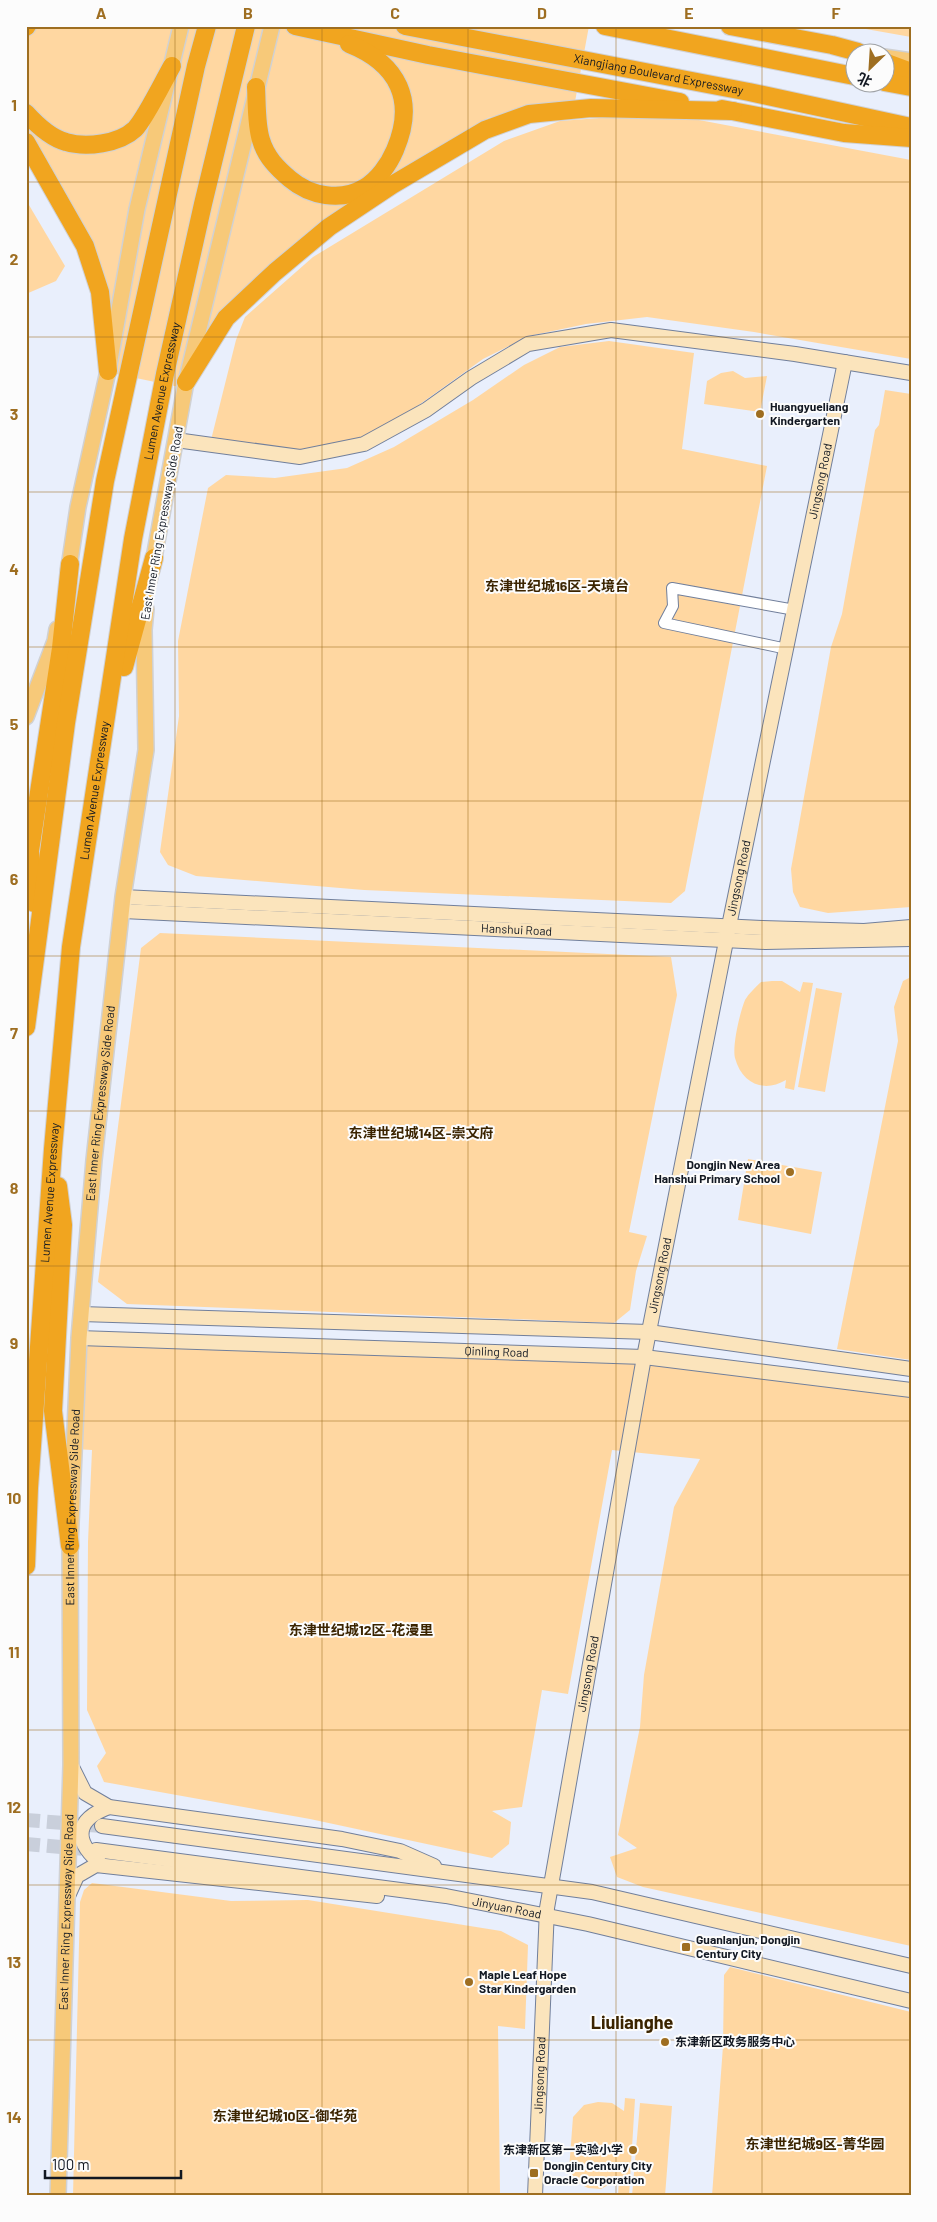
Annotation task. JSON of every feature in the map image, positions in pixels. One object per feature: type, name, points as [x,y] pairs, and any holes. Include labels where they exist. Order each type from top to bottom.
[{"type":"highway","points":[[26,1027],[66,723],[105,481],[196,66],[207,26]]},
{"type":"highway","name":"Lumen Avenue Expressway","points":[[26,1566],[29,1478],[53,1149],[71,947],[133,539],[162,392],[203,204],[246,26]]},
{"type":"highway","points":[[295,26],[428,55],[844,133],[911,137]]},
{"type":"highway","name":"Xiangjiang Boulevard Expressway","points":[[405,26],[749,92],[911,137]]},
{"type":"highway","points":[[605,26],[844,74]]},
{"type":"highway","points":[[730,26],[844,48]]},
{"type":"highway","points":[[736,26],[757,32]]},
{"type":"highway","points":[[256,87],[260,139],[274,165],[302,189],[334,197],[365,188],[388,166],[403,130],[405,116],[400,88],[390,69],[362,48],[316,30]]},
{"type":"highway","points":[[26,113],[40,128],[65,142],[92,145],[115,140],[135,129],[172,66]]},
{"type":"highway","points":[[894,66],[911,72]]},
{"type":"highway","points":[[894,84],[911,87]]},
{"type":"highway","points":[[186,382],[226,318],[275,272],[329,227],[392,185],[484,130],[529,114],[590,108],[733,111]]},
{"type":"highway","points":[[26,142],[85,246],[100,292],[108,371]]},
{"type":"highway","points":[[90,826],[112,754],[124,662],[154,558]]},
{"type":"highway","points":[[37,936],[30,851],[61,648],[70,564]]},
{"type":"highway","points":[[53,1149],[63,1225],[52,1411],[70,1546]]},
{"type":"main road","points":[[26,717],[55,641],[70,564],[78,507],[108,371],[137,209],[181,26]]},
{"type":"main road","name":"East Inner Ring Expressway Side Road","points":[[58,2196],[71,1765],[70,1546],[79,1338],[94,1160],[123,904],[146,750],[144,630],[154,558],[186,382],[272,26]]},
{"type":"main road","points":[[894,58],[911,61]]},
{"type":"street","points":[[176,440],[300,457],[364,444],[426,410],[471,378],[528,344],[611,330],[845,362],[911,374]]},
{"type":"street","name":"Jingsong Road","points":[[535,2196],[546,1916],[550,1886],[648,1332],[727,933],[845,362]]},
{"type":"street","points":[[787,649],[664,622],[673,606],[672,588],[795,610]]},
{"type":"street","name":"Hanshui Road","points":[[123,904],[727,933],[864,931],[911,927]]},
{"type":"street","name":"Hanshui Road","points":[[727,933],[765,942],[911,938]]},
{"type":"street","name":"Qinling Road","points":[[81,1314],[648,1332],[911,1368]]},
{"type":"street","name":"Qinling Road","points":[[79,1338],[644,1357],[911,1390]]},
{"type":"street","points":[[71,1765],[85,1793],[108,1807],[342,1838],[400,1851],[451,1873]]},
{"type":"street","points":[[108,1807],[92,1813],[82,1824],[81,1839],[88,1853],[108,1866]]},
{"type":"street","name":"Jinyuan Road","points":[[102,1826],[599,1894],[911,1966]]},
{"type":"street","name":"Jinyuan Road","points":[[96,1850],[446,1896],[546,1916],[911,2001]]},
{"type":"street","points":[[68,1896],[76,1876],[96,1865],[412,1900],[446,1896]]},
{"type":"shaded area","points":[[26,26],[589,26],[574,107],[532,108],[488,118],[418,160],[284,255],[179,387],[112,373],[106,314],[39,150],[26,130]]},
{"type":"shaded area","points":[[849,26],[911,26],[911,37]]},
{"type":"shaded area","points":[[613,117],[683,117],[911,160],[911,359],[754,332],[647,317],[586,324],[529,336],[483,359],[395,422],[362,438],[303,450],[210,444],[236,340],[245,317],[313,257],[504,141],[560,121]]},
{"type":"shaded area","points":[[26,200],[65,266],[56,281],[26,294]]},
{"type":"shaded area","points":[[609,341],[694,353],[682,449],[767,466],[685,891],[671,903],[364,890],[196,876],[168,865],[160,852],[179,716],[178,641],[208,488],[226,475],[275,478],[347,468],[394,447],[473,400],[524,365],[560,347]]},
{"type":"shaded area","points":[[733,371],[745,378],[767,376],[760,412],[704,404],[707,381],[721,373]]},
{"type":"shaded area","points":[[885,390],[911,394],[911,907],[828,913],[800,907],[793,892],[791,869],[831,647],[842,614],[875,430],[879,425]]},
{"type":"shaded area","points":[[160,933],[671,957],[677,995],[629,1232],[647,1236],[636,1271],[630,1310],[614,1323],[127,1304],[98,1282],[141,948]]},
{"type":"shaded area","points":[[911,977],[911,1360],[837,1349],[898,1041],[894,1007],[903,981]]},
{"type":"shaded area","points":[[782,981],[800,992],[803,982],[813,983],[794,1090],[785,1088],[786,1080],[770,1086],[755,1084],[743,1074],[735,1058],[734,1053],[739,1020],[745,1000],[761,982]]},
{"type":"shaded area","points":[[816,988],[842,993],[825,1092],[798,1087]]},
{"type":"shaded area","points":[[748,1159],[822,1172],[811,1234],[738,1220]]},
{"type":"shaded area","points":[[79,1338],[644,1357],[911,1392],[911,1946],[643,1887],[617,1877],[610,1857],[637,1848],[618,1835],[640,1727],[644,1675],[674,1507],[700,1459],[612,1450],[568,1694],[542,1690],[522,1807],[492,1811],[511,1822],[509,1844],[492,1858],[310,1819],[104,1782],[97,1766],[106,1753],[87,1710],[88,1542],[92,1450],[75,1449]]},
{"type":"shaded area","points":[[92,1883],[231,1901],[308,1900],[501,1931],[528,1945],[525,2029],[498,2026],[500,2196],[73,2196],[80,1902],[84,1890]]},
{"type":"shaded area","points":[[730,1967],[911,2012],[911,2196],[712,2196],[723,2046],[724,1975]]},
{"type":"shaded area","points":[[625,2098],[635,2099],[629,2196],[618,2196],[619,2179],[601,2189],[588,2188],[576,2182],[569,2170],[573,2117],[584,2105],[598,2102],[612,2103],[624,2111]]},
{"type":"shaded area","points":[[640,2103],[672,2106],[665,2196],[632,2196]]},
{"type":"tunnel","points":[[26,1820],[102,1826]]},
{"type":"tunnel","points":[[26,1844],[95,1850]]},
{"type":"place","name":"Huangyueliang Kindergarten","points":[[760,414]]},
{"type":"place","name":"Dongjin New Area Hanshui Primary School","points":[[790,1172]]},
{"type":"place","name":"Guanlanjun, Dongjin Century City","points":[[686,1947]]},
{"type":"place","name":"Maple Leaf Hope Star Kindergarden","points":[[469,1982]]},
{"type":"place","name":"东津新区政务服务中心","points":[[665,2042]]},
{"type":"place","name":"东津新区第一实验小学","points":[[633,2150]]},
{"type":"place","name":"Dongjin Century City Oracle Corporation","points":[[534,2173]]},
{"type":"district","name":"东津世纪城16区-天境台","points":[[557,586]]},
{"type":"district","name":"东津世纪城14区-崇文府","points":[[421,1133]]},
{"type":"district","name":"东津世纪城12区-花漫里","points":[[361,1630]]},
{"type":"district","name":"Liulianghe","points":[[632,2023]]},
{"type":"district","name":"东津世纪城10区-御华苑","points":[[285,2116]]},
{"type":"district","name":"东津世纪城9区-菁华园","points":[[815,2144]]}]
